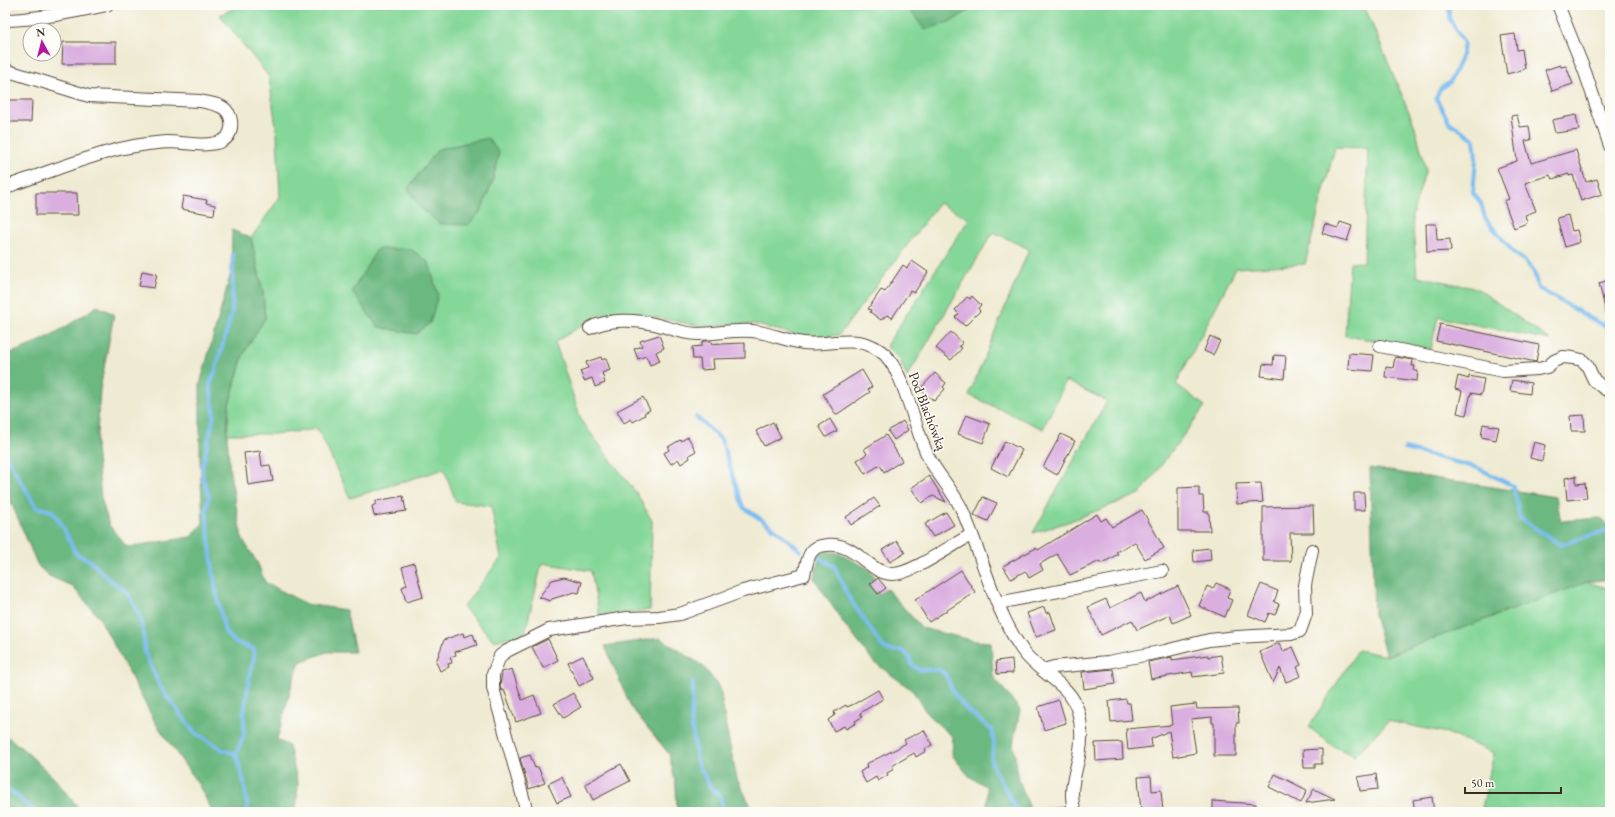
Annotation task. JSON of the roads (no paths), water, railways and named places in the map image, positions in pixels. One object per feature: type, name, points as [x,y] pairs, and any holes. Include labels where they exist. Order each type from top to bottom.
[{"type":"street","points":[[5,20],[18,20],[67,13],[107,5]]},
{"type":"street","points":[[1558,5],[1585,72],[1610,146]]},
{"type":"street","points":[[5,70],[89,96],[200,101],[216,104],[226,110],[231,119],[231,130],[228,136],[222,141],[212,144],[166,142],[125,148],[95,156],[14,184],[5,189]]},
{"type":"street","name":"Pod Blachówką","points":[[590,328],[600,323],[613,321],[634,322],[652,323],[681,332],[697,334],[745,331],[759,332],[802,343],[852,341],[877,348],[890,358],[895,366],[923,446],[930,460],[956,500],[998,603],[1023,651],[1032,662],[1068,692],[1074,701],[1081,725],[1080,754],[1072,789],[1073,806],[1075,812]]},
{"type":"street","points":[[1380,346],[1503,371],[1538,369],[1547,367],[1554,361],[1563,358],[1573,358],[1582,360],[1587,366],[1594,380],[1610,392]]},
{"type":"street","points":[[527,812],[493,688],[493,674],[500,656],[507,651],[549,630],[627,618],[659,617],[680,614],[743,591],[804,575],[810,553],[814,548],[824,545],[836,544],[850,549],[877,569],[892,574],[904,572],[916,567],[971,534]]},
{"type":"street","points":[[1043,670],[1054,667],[1108,662],[1165,651],[1209,640],[1237,636],[1291,634],[1300,631],[1306,614],[1306,585],[1312,550]]},
{"type":"street","points":[[998,603],[1162,571]]},
{"type":"waterway","points":[[1449,5],[1449,18],[1464,43],[1462,55],[1450,82],[1440,89],[1436,98],[1449,122],[1474,139],[1476,159],[1473,193],[1481,203],[1485,218],[1514,253],[1525,261],[1534,272],[1538,288],[1610,328]]},
{"type":"waterway","points":[[233,255],[232,312],[215,372],[210,384],[214,415],[202,468],[203,479],[209,496],[206,511],[211,556],[216,591],[225,632],[235,642],[254,649],[254,658],[244,713],[244,735],[236,754],[244,782],[248,812]]},
{"type":"waterway","points":[[696,417],[721,439],[743,507],[775,529],[801,551]]},
{"type":"waterway","points":[[1405,449],[1478,468],[1513,486],[1520,518],[1561,545],[1610,529]]},
{"type":"waterway","points":[[5,454],[36,507],[52,511],[62,525],[76,554],[88,559],[109,579],[127,592],[140,617],[145,653],[160,687],[194,732],[223,750],[236,754]]},
{"type":"waterway","points":[[815,556],[834,566],[848,596],[882,646],[890,651],[901,650],[909,656],[912,665],[920,670],[939,670],[945,674],[955,695],[968,711],[992,730],[994,745],[991,760],[995,771],[1018,812]]},
{"type":"waterway","points":[[693,682],[691,721],[697,762],[711,788],[720,795],[724,812]]},
{"type":"waterway","points":[[5,790],[12,792],[36,812]]}]
